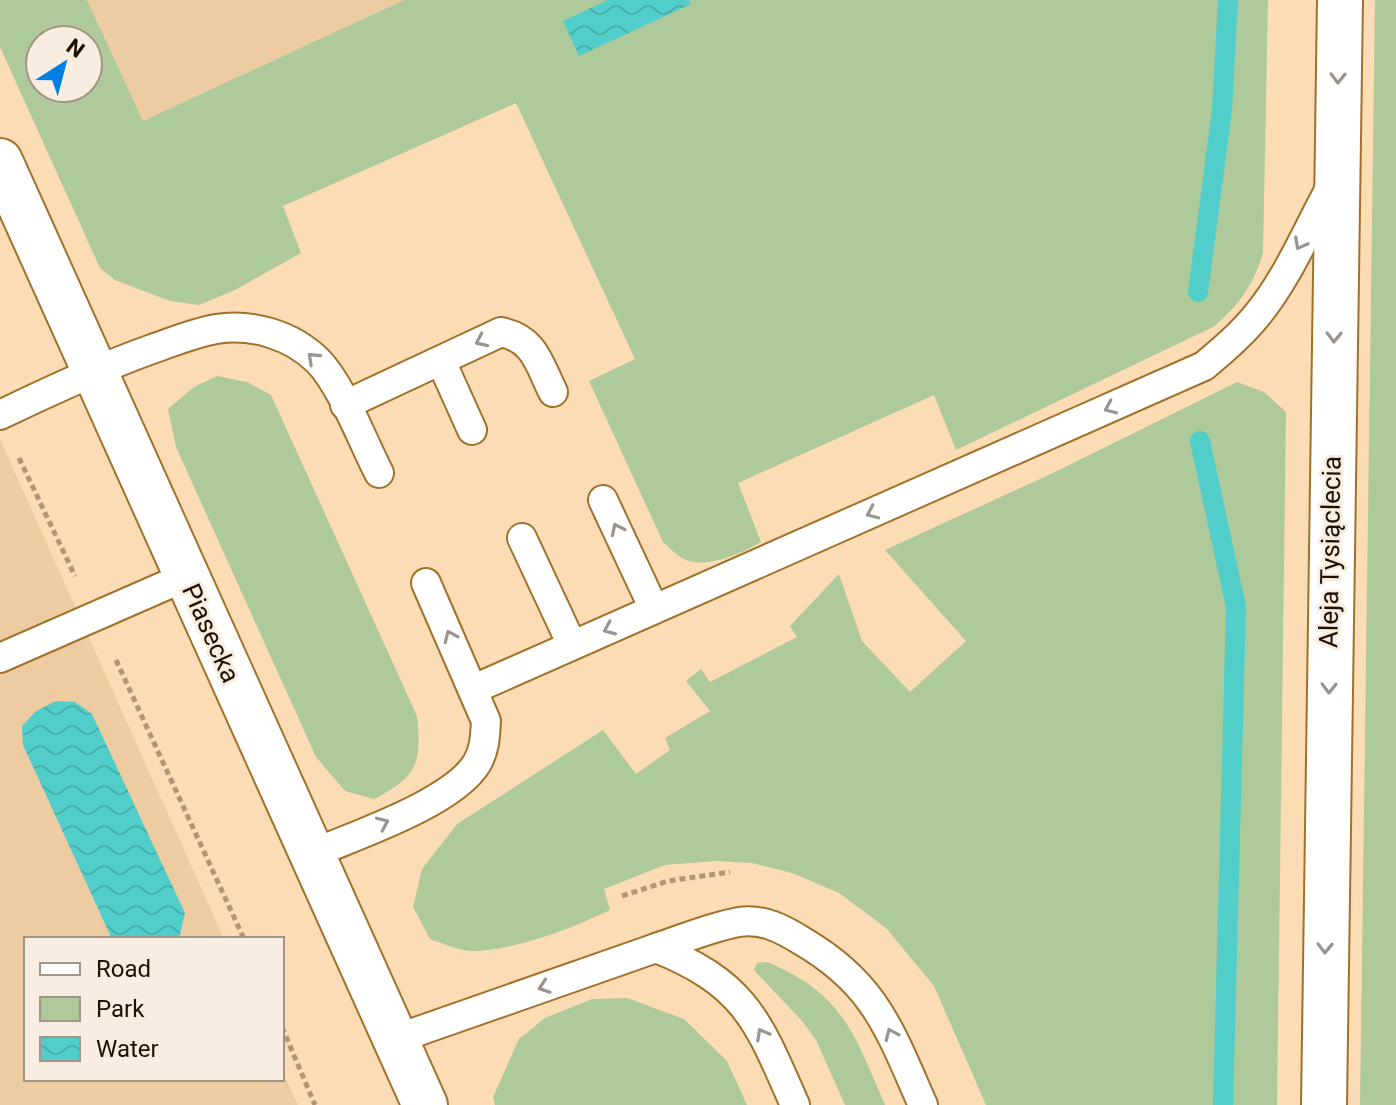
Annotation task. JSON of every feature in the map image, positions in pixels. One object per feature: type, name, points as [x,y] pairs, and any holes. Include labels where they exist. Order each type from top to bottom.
[{"type":"main road","name":"Aleja Tysiąclecia","points":[[1324,1105],[1340,0]]},
{"type":"main road","name":"Piasecka","points":[[0,161],[425,1105]]},
{"type":"lane","points":[[474,689],[1204,366],[1231,344],[1259,313],[1279,283],[1337,175]]},
{"type":"lane","points":[[0,415],[94,370],[183,338],[218,329],[244,328],[276,334],[299,346],[319,362],[345,405],[379,473]]},
{"type":"lane","points":[[345,405],[501,332],[518,336],[533,351],[553,392]]},
{"type":"lane","points":[[441,361],[472,430]]},
{"type":"lane","points":[[603,500],[654,609]]},
{"type":"lane","points":[[522,538],[572,645]]},
{"type":"lane","points":[[0,658],[185,577]]},
{"type":"lane","points":[[312,854],[444,795],[476,764],[485,745],[486,721],[426,583]]},
{"type":"lane","points":[[396,1039],[656,948],[740,922],[765,923],[786,931],[823,953],[859,983],[885,1021],[923,1105]]},
{"type":"lane","points":[[656,948],[693,963],[726,985],[748,1010],[765,1037],[795,1105]]},
{"type":"path","points":[[18,456],[243,937]]},
{"type":"path","points":[[284,1032],[315,1105]]},
{"type":"shaded area","points":[[87,0],[404,0],[143,121],[104,37],[104,24],[98,24]]},
{"type":"shaded area","points":[[0,439],[223,937],[24,937],[24,1081],[284,1081],[284,1074],[298,1105],[0,1105]]},
{"type":"green space","points":[[0,0],[87,0],[98,24],[24,24],[24,100],[0,47]]},
{"type":"green space","points":[[404,0],[1268,0],[1263,253],[1255,275],[1230,311],[1213,327],[956,450],[934,395],[738,483],[761,542],[712,562],[691,561],[679,556],[663,542],[589,381],[635,359],[516,103],[283,206],[301,253],[235,290],[199,305],[170,301],[115,280],[100,268],[26,104],[104,104],[104,37],[143,121]]},
{"type":"green space","points":[[1375,0],[1396,0],[1396,1105],[1360,1105]]},
{"type":"green space","points":[[217,376],[247,382],[271,395],[417,716],[418,746],[414,767],[400,783],[374,799],[345,791],[316,757],[176,447],[168,409],[194,387]]},
{"type":"green space","points":[[1237,382],[1264,392],[1286,412],[1277,1105],[986,1105],[934,986],[886,928],[839,893],[792,873],[752,863],[716,861],[665,865],[604,889],[610,910],[525,943],[472,951],[430,939],[413,907],[422,869],[457,824],[603,730],[636,774],[670,750],[665,738],[710,711],[686,681],[701,669],[710,682],[797,637],[790,626],[839,574],[862,641],[910,692],[966,641],[885,550],[1053,473]]},
{"type":"green space","points":[[767,962],[793,974],[830,1003],[854,1037],[885,1105],[845,1105],[816,1040],[754,970],[757,963]]},
{"type":"green space","points":[[627,998],[684,1019],[727,1061],[747,1105],[495,1105],[493,1097],[519,1039],[545,1018],[592,999]]},
{"type":"water","points":[[608,0],[689,0],[691,4],[579,56],[563,21]]},
{"type":"water","points":[[56,701],[75,702],[92,714],[185,913],[179,937],[111,937],[23,745],[22,726],[36,711]]},
{"type":"waterway","points":[[1198,292],[1222,110],[1228,0]]},
{"type":"waterway","points":[[1200,441],[1236,607],[1223,1105]]}]
